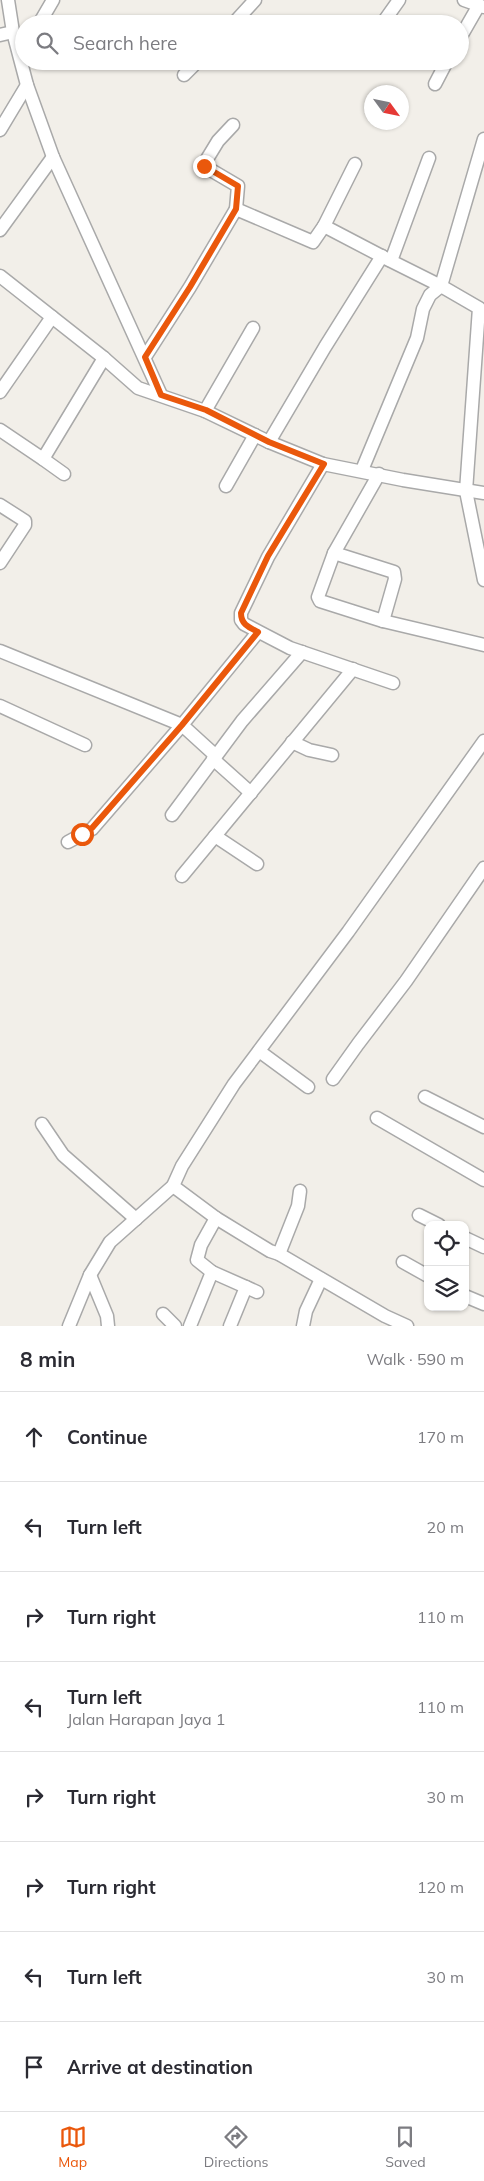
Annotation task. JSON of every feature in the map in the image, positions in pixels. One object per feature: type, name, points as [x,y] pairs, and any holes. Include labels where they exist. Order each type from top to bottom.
[{"type":"street","points":[[8,0],[6,33],[15,44]]},
{"type":"street","points":[[44,15],[53,0]]},
{"type":"street","points":[[241,15],[255,0]]},
{"type":"street","points":[[388,15],[399,0]]},
{"type":"street","points":[[464,0],[481,6],[469,24]]},
{"type":"street","points":[[25,70],[27,85],[53,157],[161,395]]},
{"type":"street","points":[[184,76],[190,70]]},
{"type":"street","points":[[435,84],[442,70]]},
{"type":"street","points":[[0,130],[27,85]]},
{"type":"street","points":[[145,357],[190,287],[236,209],[238,186],[204,166],[218,141],[233,125]]},
{"type":"street","points":[[362,470],[417,338],[423,309],[430,295],[441,286],[484,139]]},
{"type":"street","points":[[0,230],[53,157]]},
{"type":"street","points":[[269,442],[325,347],[387,258],[430,158]]},
{"type":"street","points":[[236,209],[313,242],[324,226],[354,164]]},
{"type":"street","points":[[324,226],[441,286],[479,308],[466,491],[483,573]]},
{"type":"street","points":[[0,276],[104,358],[138,388],[206,410],[269,442],[324,464],[484,493]]},
{"type":"street","points":[[0,392],[52,317]]},
{"type":"street","points":[[206,410],[253,328]]},
{"type":"street","points":[[43,459],[104,358]]},
{"type":"street","points":[[0,430],[64,474]]},
{"type":"street","points":[[226,486],[255,435]]},
{"type":"street","points":[[324,464],[268,556],[241,613],[241,620],[244,624],[258,632],[302,652],[393,683]]},
{"type":"street","points":[[379,474],[334,553],[318,597],[320,601],[383,621],[484,646]]},
{"type":"street","points":[[0,505],[25,521],[25,525],[0,562]]},
{"type":"street","points":[[334,553],[394,572],[395,579],[383,621]]},
{"type":"street","points":[[68,842],[92,828],[182,725],[258,632]]},
{"type":"street","points":[[0,650],[182,725],[251,793]]},
{"type":"street","points":[[172,814],[242,721],[302,652]]},
{"type":"street","points":[[182,876],[352,669]]},
{"type":"street","points":[[0,706],[85,745]]},
{"type":"street","points":[[69,1326],[90,1275],[110,1242],[173,1186],[187,1158],[234,1084],[348,932],[484,741]]},
{"type":"street","points":[[292,742],[309,750],[332,755]]},
{"type":"street","points":[[215,836],[257,864]]},
{"type":"street","points":[[333,1079],[406,981],[484,868]]},
{"type":"street","points":[[258,1051],[308,1087]]},
{"type":"street","points":[[425,1097],[484,1127]]},
{"type":"street","points":[[377,1118],[484,1180]]},
{"type":"street","points":[[42,1124],[63,1155],[136,1219]]},
{"type":"street","points":[[173,1186],[216,1218],[321,1279],[384,1321],[407,1326]]},
{"type":"street","points":[[279,1254],[298,1206],[300,1191]]},
{"type":"street","points":[[419,1215],[431,1221]]},
{"type":"street","points":[[216,1218],[197,1254],[197,1260],[212,1272],[252,1289],[230,1326]]},
{"type":"street","points":[[469,1240],[484,1247]]},
{"type":"street","points":[[402,1262],[424,1274]]},
{"type":"street","points":[[190,1326],[212,1272]]},
{"type":"street","points":[[90,1275],[107,1316],[108,1326]]},
{"type":"street","points":[[303,1326],[306,1311],[321,1279]]},
{"type":"street","points":[[469,1298],[484,1304]]},
{"type":"street","points":[[163,1314],[175,1326]]},
{"type":"route","points":[[82,834],[92,828],[182,725],[258,632],[244,624],[241,620],[241,613],[268,556],[324,464],[269,442],[206,410],[161,395],[145,357],[190,287],[236,209],[238,186],[235,182],[204,166]]}]
